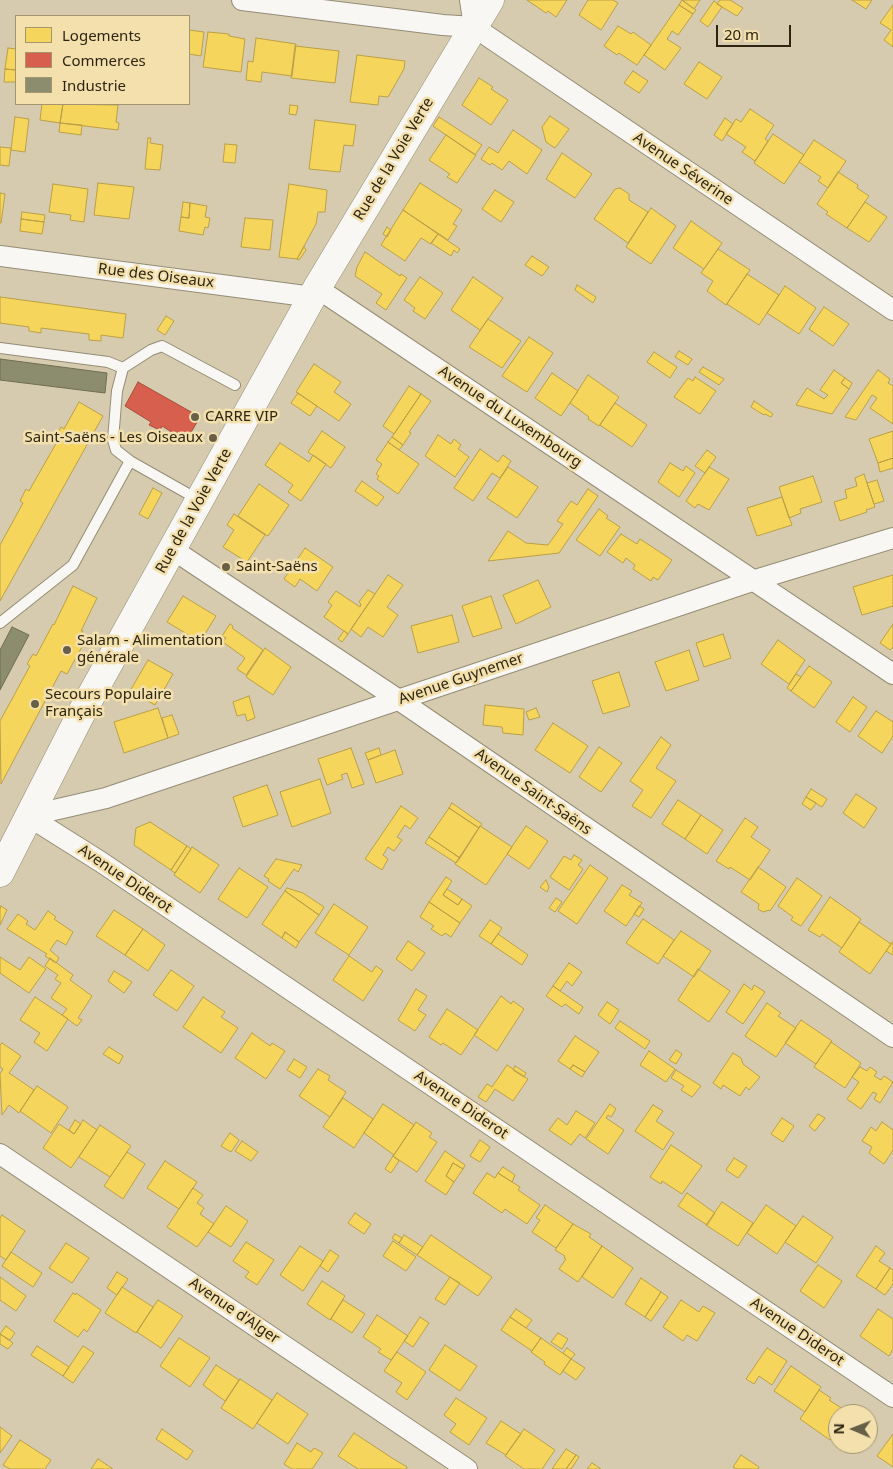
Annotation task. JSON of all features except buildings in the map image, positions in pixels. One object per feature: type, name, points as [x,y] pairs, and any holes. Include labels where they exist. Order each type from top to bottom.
[{"type":"street","points":[[242,0],[443,25],[474,27],[470,0]]},
{"type":"street","name":"Rue de la Voie Verte","points":[[0,873],[83,710],[315,293],[490,0]]},
{"type":"street","name":"Avenue Séverine","points":[[474,27],[893,310]]},
{"type":"street","name":"Rue des Oiseaux","points":[[0,256],[315,293]]},
{"type":"street","name":"Avenue du Luxembourg","points":[[315,293],[702,545],[893,674]]},
{"type":"street","name":"Avenue Guynemer","points":[[28,816],[106,798],[755,580],[893,538]]},
{"type":"street","name":"Avenue Saint-Saëns","points":[[172,549],[398,700],[893,1037]]},
{"type":"street","name":"Avenue Diderot","points":[[28,816],[109,867],[893,1397]]},
{"type":"street","name":"Avenue d'Alger","points":[[0,1154],[468,1469]]},
{"type":"lane","points":[[200,500],[130,461],[116,450],[112,440],[117,391],[123,368],[151,350],[162,346],[235,386]]},
{"type":"lane","points":[[0,348],[108,362],[123,368]]},
{"type":"lane","points":[[0,622],[73,565],[130,461]]},
{"type":"place","name":"CARRE VIP","points":[[195,417]]},
{"type":"place","name":"Saint-Saëns - Les Oiseaux","points":[[213,438]]},
{"type":"place","name":"Saint-Saëns","points":[[226,567]]},
{"type":"place","name":"Salam - Alimentation générale","points":[[67,650]]},
{"type":"place","name":"Secours Populaire Français","points":[[35,704]]}]
